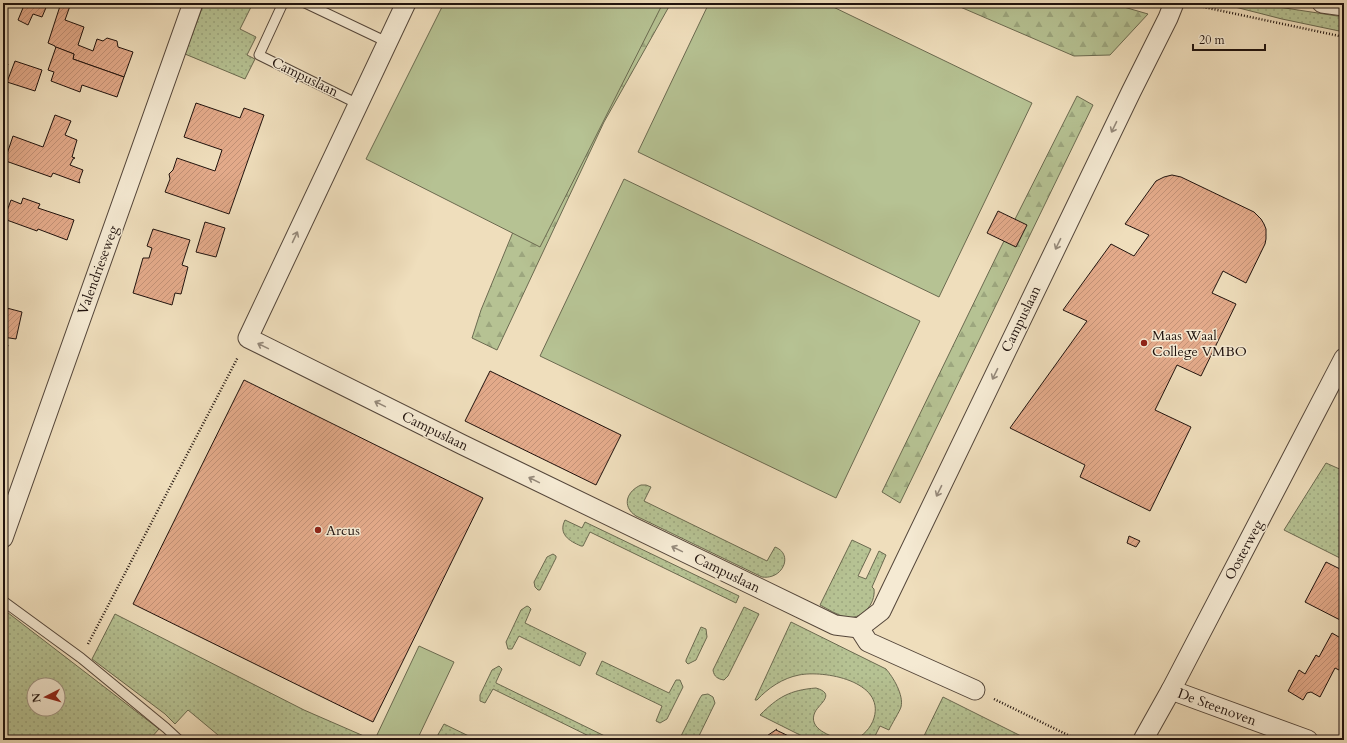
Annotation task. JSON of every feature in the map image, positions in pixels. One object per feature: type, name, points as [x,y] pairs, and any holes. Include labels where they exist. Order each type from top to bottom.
[{"type":"street","name":"Valendrieseweg","points":[[3,538],[193,3]]},
{"type":"street","points":[[248,338],[406,3]]},
{"type":"street","name":"Campuslaan","points":[[248,338],[470,449],[835,625],[859,628],[881,611],[1174,3]]},
{"type":"street","points":[[1322,3],[1344,6]]},
{"type":"street","name":"Oosterweg","points":[[1143,740],[1171,690],[1344,358]]},
{"type":"street","points":[[859,628],[868,642],[975,690]]},
{"type":"street","name":"De Steenoven","points":[[1171,690],[1308,740]]},
{"type":"lane","name":"Campuslaan","points":[[283,3],[259,55],[358,104]]},
{"type":"lane","points":[[305,3],[387,42]]},
{"type":"lane","points":[[3,601],[81,658],[179,740]]},
{"type":"path","points":[[1193,4],[1344,37]]},
{"type":"path","points":[[81,658],[248,338]]},
{"type":"path","points":[[975,690],[1078,740]]},
{"type":"green space","points":[[204,3],[253,3],[240,29],[256,37],[247,55],[255,59],[245,79],[185,54]]},
{"type":"green space","points":[[444,3],[663,3],[540,247],[366,159]]},
{"type":"green space","points":[[607,3],[671,3],[604,122],[497,350],[472,338],[481,310]]},
{"type":"green space","points":[[709,3],[825,3],[1032,103],[939,297],[638,152]]},
{"type":"green space","points":[[951,3],[1110,3],[1148,14],[1110,55],[1074,56]]},
{"type":"green space","points":[[1234,3],[1252,3],[1344,17],[1344,32],[1235,7]]},
{"type":"green space","points":[[1077,96],[1093,105],[900,503],[882,492],[1000,249]]},
{"type":"green space","points":[[624,179],[920,321],[836,498],[540,356]]},
{"type":"green space","points":[[1326,463],[1344,471],[1344,519],[1339,531],[1344,534],[1344,560],[1284,530]]},
{"type":"green space","points":[[641,485],[651,487],[644,501],[767,561],[775,547],[781,550],[785,560],[784,566],[776,575],[762,577],[636,516],[628,508],[627,503],[629,495],[632,491]]},
{"type":"green space","points":[[565,520],[582,528],[585,522],[739,596],[736,603],[590,532],[583,546],[581,546],[569,539],[564,533],[563,525]]},
{"type":"green space","points":[[852,540],[871,549],[858,576],[866,579],[879,551],[886,555],[872,587],[874,589],[874,595],[870,606],[862,614],[851,618],[839,615],[820,605]]},
{"type":"green space","points":[[553,554],[556,558],[540,590],[538,590],[535,587],[534,582],[547,557]]},
{"type":"green space","points":[[527,606],[531,609],[525,623],[586,653],[580,666],[519,636],[512,649],[508,649],[506,642],[521,610]]},
{"type":"green space","points":[[744,607],[759,614],[728,676],[724,680],[720,679],[715,676],[713,670]]},
{"type":"green space","points":[[3,609],[159,729],[149,740],[3,740]]},
{"type":"green space","points":[[115,614],[304,710],[373,740],[224,740],[188,710],[175,724],[165,714],[92,659]]},
{"type":"green space","points":[[791,622],[886,669],[897,686],[902,702],[889,730],[880,726],[873,740],[854,740],[863,734],[871,725],[874,718],[875,705],[870,695],[862,687],[837,677],[823,674],[793,676],[776,684],[757,700],[755,700]]},
{"type":"green space","points":[[701,627],[706,629],[707,637],[696,660],[688,664],[686,660]]},
{"type":"green space","points":[[419,646],[454,662],[417,740],[382,740],[376,737]]},
{"type":"green space","points":[[602,661],[669,693],[676,680],[680,680],[683,687],[667,719],[660,723],[656,721],[662,706],[596,674]]},
{"type":"green space","points":[[499,666],[502,669],[496,683],[613,740],[597,740],[493,689],[485,703],[480,701],[480,695],[492,670]]},
{"type":"green space","points":[[816,688],[822,690],[826,696],[815,712],[813,718],[814,723],[821,731],[842,740],[810,740],[760,715],[773,703],[785,696],[799,691]]},
{"type":"green space","points":[[708,694],[713,697],[715,703],[697,740],[679,740],[700,698],[702,695]]},
{"type":"green space","points":[[943,697],[1029,740],[922,740]]},
{"type":"green space","points":[[444,724],[477,740],[435,740]]},
{"type":"building","points":[[25,3],[48,3],[42,17],[33,14],[28,25],[18,20]]},
{"type":"building","points":[[61,3],[71,3],[65,20],[84,27],[78,45],[93,51],[97,39],[103,41],[107,38],[117,41],[118,47],[133,52],[124,77],[73,59],[74,54],[48,43]]},
{"type":"building","points":[[56,47],[74,54],[73,59],[124,77],[117,97],[82,85],[80,92],[51,81],[54,72],[48,70]]},
{"type":"building","points":[[15,61],[42,70],[35,91],[7,82]]},
{"type":"building","points":[[3,62],[8,64],[3,79]]},
{"type":"building","points":[[196,103],[240,118],[244,108],[264,115],[229,214],[165,192],[170,179],[169,174],[173,170],[177,158],[215,171],[222,150],[184,137]]},
{"type":"building","points":[[55,115],[71,121],[65,135],[77,140],[72,157],[75,158],[70,165],[83,170],[79,181],[80,183],[53,173],[51,177],[3,160],[5,160],[13,136],[43,147]]},
{"type":"building","name":"Maas Waal College VMBO","points":[[1172,175],[1181,177],[1254,212],[1264,224],[1266,229],[1266,239],[1246,283],[1223,271],[1212,293],[1236,304],[1201,376],[1177,365],[1155,410],[1191,427],[1150,511],[1080,477],[1085,465],[1010,428],[1087,321],[1063,310],[1111,244],[1134,256],[1149,235],[1125,224],[1156,181]]},
{"type":"building","points":[[23,198],[40,204],[38,208],[74,220],[67,240],[38,229],[37,231],[4,219],[11,200],[21,204]]},
{"type":"building","points":[[998,211],[1027,225],[1016,247],[987,233]]},
{"type":"building","points":[[205,222],[225,228],[216,257],[196,252]]},
{"type":"building","points":[[153,229],[190,240],[182,265],[188,267],[181,294],[175,293],[172,305],[133,293],[143,258],[149,258],[152,248],[147,246]]},
{"type":"building","points":[[3,307],[22,312],[16,339],[3,337]]},
{"type":"building","points":[[3,344],[8,345],[3,363]]},
{"type":"building","points":[[490,371],[621,435],[596,485],[465,421]]},
{"type":"building","name":"Arcus","points":[[244,380],[483,498],[373,722],[133,604]]},
{"type":"building","points":[[1129,536],[1140,541],[1136,547],[1127,543]]},
{"type":"building","points":[[1326,562],[1344,571],[1344,622],[1305,602]]},
{"type":"building","points":[[1332,633],[1344,640],[1344,661],[1339,670],[1335,668],[1320,697],[1311,692],[1307,693],[1303,700],[1288,691],[1299,670],[1305,674],[1316,655],[1319,657]]},
{"type":"building","points":[[777,729],[776,730],[797,740],[761,740]]},
{"type":"place","name":"Maas Waal College VMBO","points":[[1144,343]]},
{"type":"place","name":"Arcus","points":[[318,530]]}]
